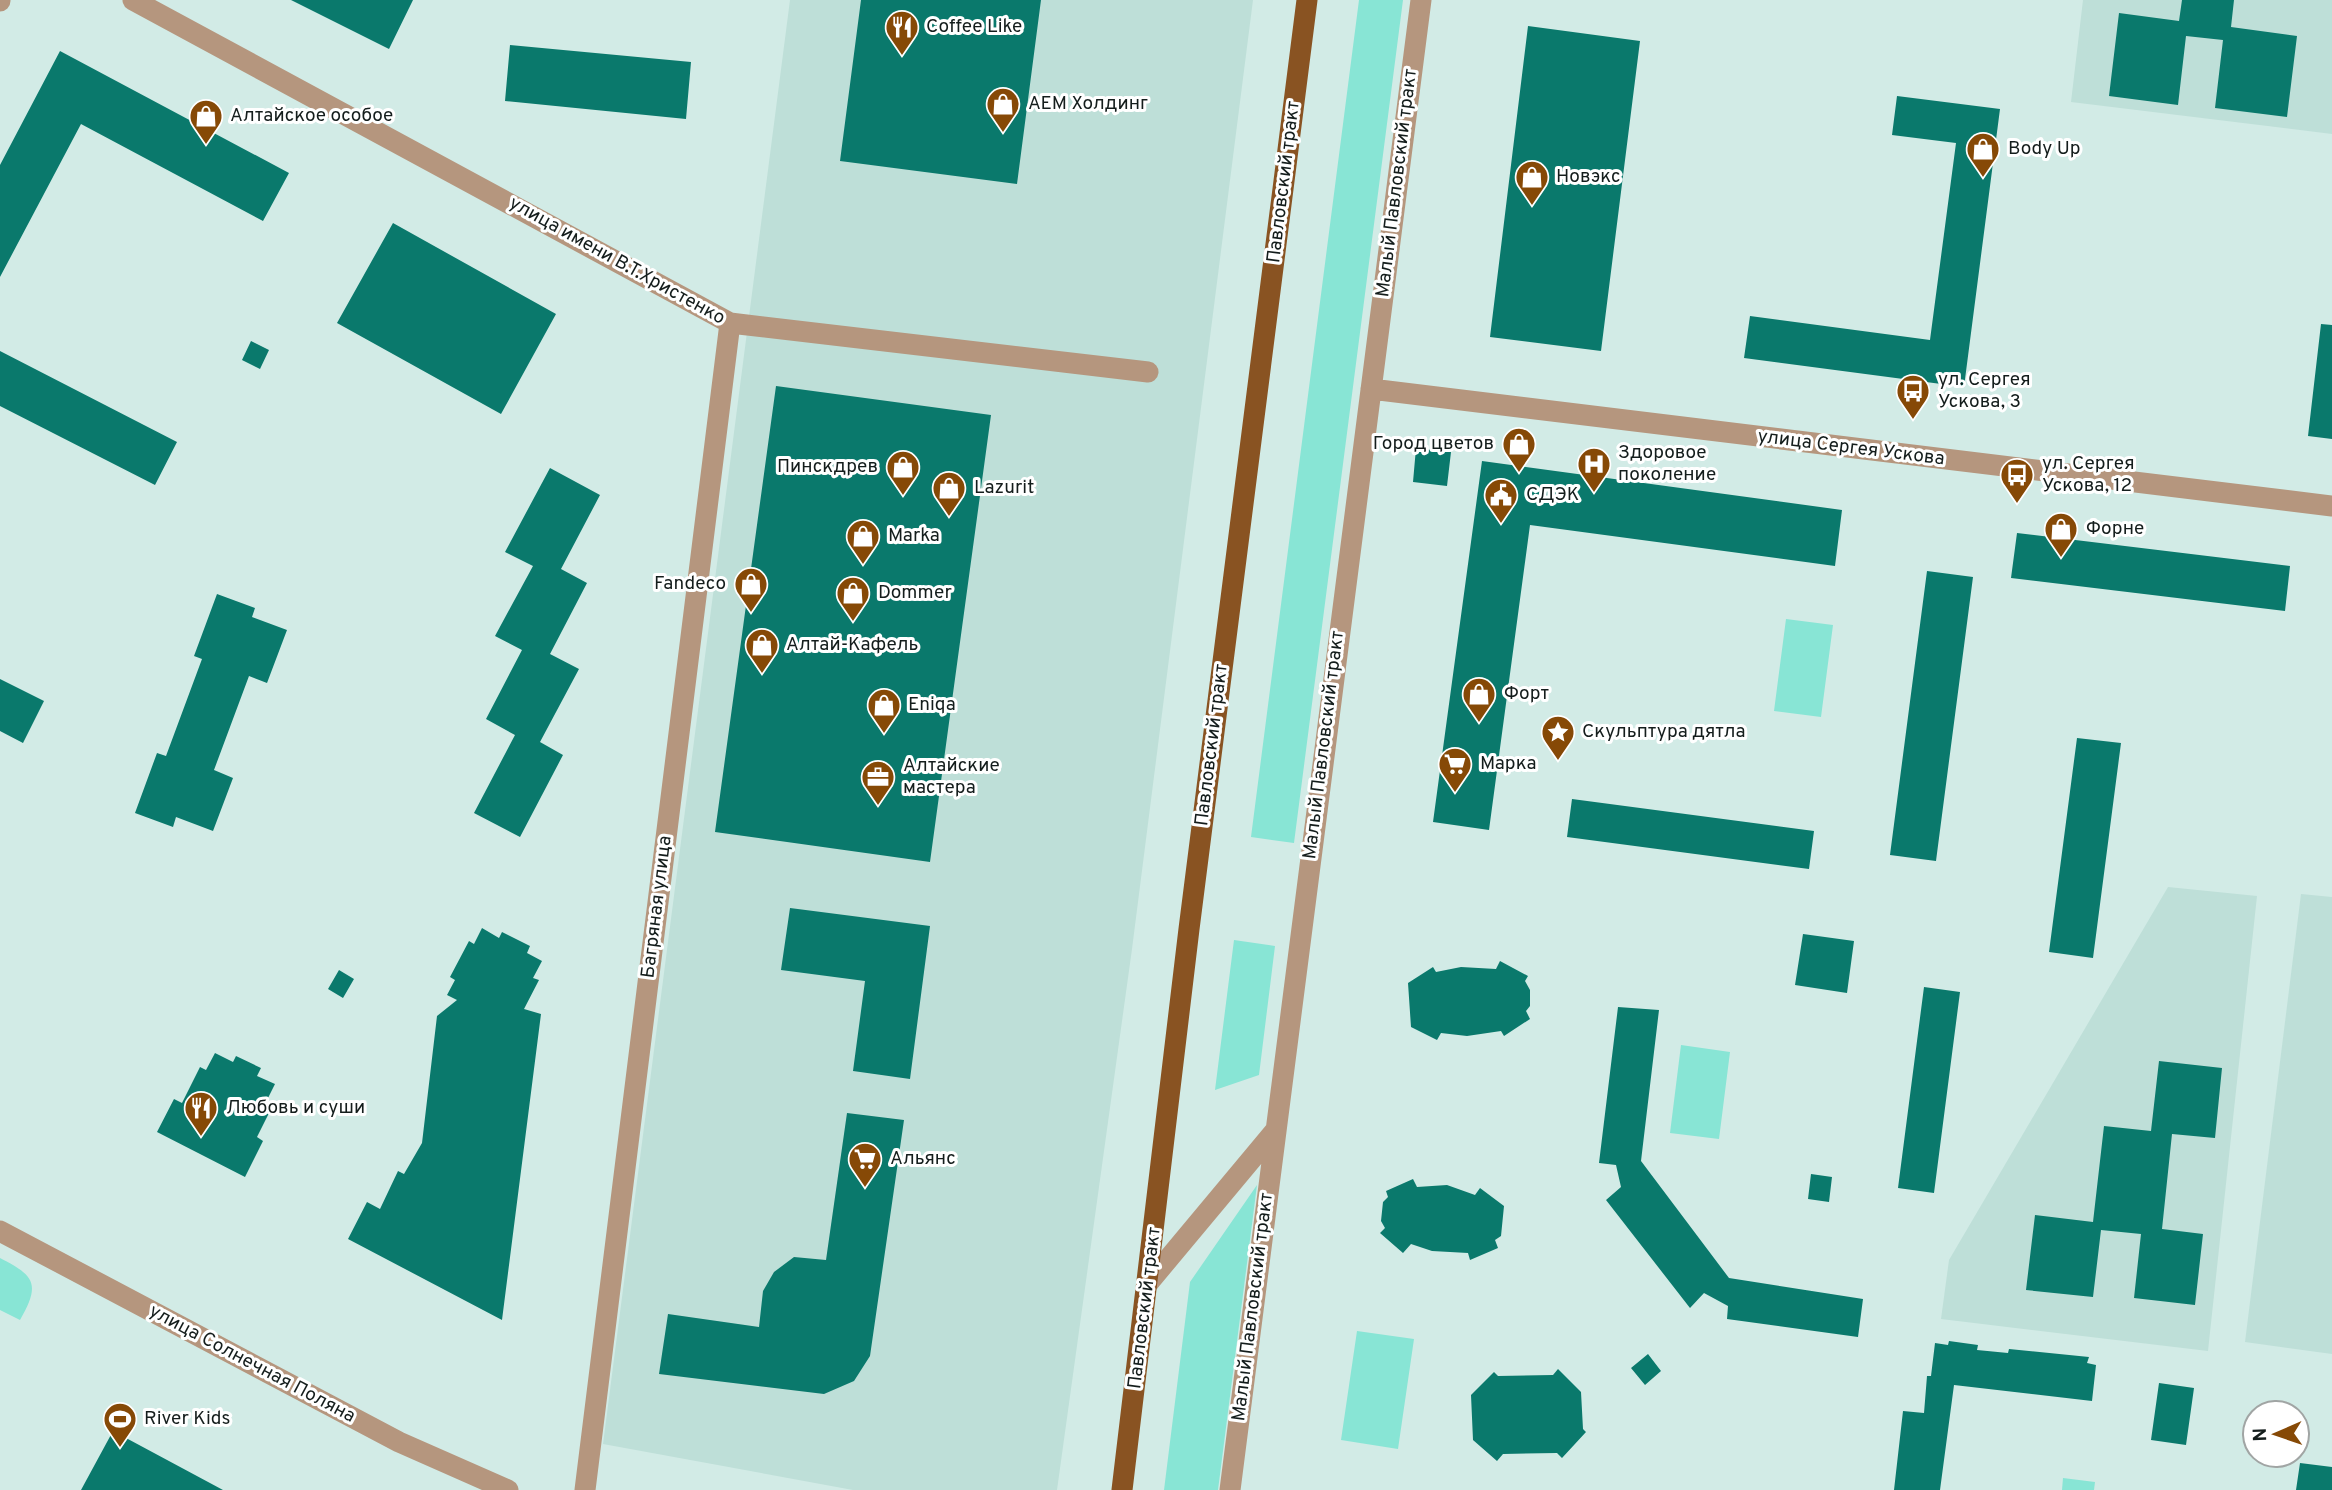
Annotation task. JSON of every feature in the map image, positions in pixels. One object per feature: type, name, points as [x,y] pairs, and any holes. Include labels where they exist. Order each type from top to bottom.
[{"type":"main road","name":"Павловский тракт","points":[[1122,1490],[1191,915],[1307,0]]},
{"type":"street","name":"улица имени В.Т.Христенко","points":[[133,0],[730,323],[1148,372]]},
{"type":"street","name":"Малый Павловский тракт","points":[[1230,1490],[1422,0]]},
{"type":"street","name":"Багряная улица","points":[[585,1490],[730,323]]},
{"type":"street","name":"улица Сергея Ускова","points":[[1371,390],[2332,506]]},
{"type":"street","points":[[1149,1282],[1275,1131]]},
{"type":"street","name":"улица Солнечная Поляна","points":[[0,1231],[399,1442],[508,1490]]},
{"type":"shaded area","points":[[790,0],[1253,0],[1132,949],[1057,1490],[853,1490],[603,1444]]},
{"type":"shaded area","points":[[2083,0],[2332,0],[2332,134],[2071,102]]},
{"type":"shaded area","points":[[2168,887],[2257,896],[2208,1351],[1941,1319],[1949,1260]]},
{"type":"shaded area","points":[[2301,894],[2332,897],[2332,1354],[2245,1342]]},
{"type":"green space","points":[[1359,0],[1403,0],[1294,843],[1251,837]]},
{"type":"green space","points":[[1786,619],[1833,625],[1821,717],[1774,711]]},
{"type":"green space","points":[[1234,940],[1275,946],[1259,1075],[1215,1090]]},
{"type":"green space","points":[[1681,1045],[1730,1052],[1719,1139],[1670,1133]]},
{"type":"green space","points":[[1257,1185],[1218,1490],[1164,1490],[1190,1282]]},
{"type":"green space","points":[[0,1258],[21,1270],[31,1283],[30,1298],[20,1320],[0,1310]]},
{"type":"green space","points":[[1357,1331],[1414,1339],[1398,1449],[1341,1440]]},
{"type":"green space","points":[[2063,1478],[2095,1482],[2094,1490],[2062,1490]]},
{"type":"building","points":[[291,0],[413,0],[389,49]]},
{"type":"building","points":[[861,0],[1041,0],[1017,184],[840,161]]},
{"type":"building","points":[[2182,0],[2234,0],[2231,27],[2297,36],[2287,117],[2215,108],[2223,40],[2186,36],[2178,105],[2109,96],[2119,13],[2179,21]]},
{"type":"building","points":[[1528,26],[1640,41],[1601,351],[1490,337]]},
{"type":"building","points":[[510,45],[691,62],[686,119],[505,101]]},
{"type":"building","points":[[60,51],[289,173],[263,221],[81,124],[0,277],[0,165]]},
{"type":"building","points":[[1897,96],[2000,109],[1964,387],[1744,358],[1750,316],[1930,340],[1956,143],[1892,135]]},
{"type":"building","points":[[393,223],[556,314],[501,414],[337,323]]},
{"type":"building","points":[[2321,324],[2332,325],[2332,439],[2308,436]]},
{"type":"building","points":[[251,341],[269,350],[260,369],[242,360]]},
{"type":"building","points":[[0,351],[177,442],[155,485],[0,406]]},
{"type":"building","name":"Dommer","points":[[776,386],[991,415],[930,862],[715,832]]},
{"type":"building","points":[[1416,448],[1451,452],[1447,486],[1413,482]]},
{"type":"building","points":[[1482,461],[1842,510],[1835,566],[1530,525],[1489,830],[1433,822]]},
{"type":"building","points":[[550,468],[600,495],[561,569],[587,583],[550,654],[579,669],[540,742],[563,755],[520,837],[474,813],[515,735],[486,719],[522,650],[495,636],[533,566],[505,552]]},
{"type":"building","points":[[2017,533],[2290,566],[2285,611],[2011,578]]},
{"type":"building","points":[[1927,571],[1973,577],[1936,861],[1890,855]]},
{"type":"building","points":[[217,594],[255,608],[252,617],[287,630],[267,683],[249,676],[214,770],[233,778],[213,831],[176,817],[173,827],[135,813],[157,753],[166,756],[202,659],[194,656]]},
{"type":"building","points":[[0,679],[44,701],[23,743],[0,731]]},
{"type":"building","points":[[2077,738],[2121,743],[2093,958],[2049,952]]},
{"type":"building","points":[[1572,799],[1814,831],[1809,869],[1567,837]]},
{"type":"building","points":[[790,908],[930,926],[910,1079],[853,1071],[865,981],[781,970]]},
{"type":"building","points":[[482,928],[499,938],[502,932],[530,946],[527,953],[542,961],[533,978],[539,980],[524,1009],[541,1014],[502,1320],[348,1239],[367,1202],[380,1209],[398,1171],[404,1174],[422,1143],[437,1016],[457,1000],[447,995],[455,980],[450,977],[469,941],[474,944]]},
{"type":"building","points":[[1803,934],[1854,941],[1847,993],[1795,985]]},
{"type":"building","points":[[1500,961],[1528,976],[1525,981],[1530,990],[1530,1006],[1526,1011],[1530,1019],[1504,1036],[1501,1031],[1467,1036],[1441,1033],[1437,1040],[1411,1027],[1408,983],[1433,967],[1436,972],[1461,967],[1496,969]]},
{"type":"building","points":[[339,970],[354,979],[343,998],[328,989]]},
{"type":"building","points":[[1924,987],[1960,992],[1934,1193],[1898,1188]]},
{"type":"building","points":[[1618,1007],[1659,1010],[1641,1161],[1729,1278],[1863,1299],[1858,1337],[1727,1319],[1728,1306],[1704,1293],[1690,1308],[1606,1200],[1621,1187],[1616,1165],[1599,1163]]},
{"type":"building","points":[[215,1053],[233,1062],[236,1056],[261,1068],[257,1076],[275,1084],[266,1102],[273,1105],[257,1137],[263,1141],[245,1177],[157,1132],[174,1099],[182,1103],[200,1067],[206,1070]]},
{"type":"building","points":[[2159,1061],[2222,1068],[2215,1138],[2172,1134],[2162,1229],[2203,1234],[2195,1305],[2134,1298],[2141,1234],[2101,1230],[2093,1297],[2026,1290],[2035,1215],[2093,1222],[2104,1126],[2151,1131]]},
{"type":"building","name":"Альянс","points":[[847,1113],[904,1120],[870,1356],[854,1381],[824,1394],[659,1374],[668,1314],[759,1327],[763,1291],[774,1272],[794,1257],[826,1260]]},
{"type":"building","points":[[1811,1174],[1832,1177],[1829,1202],[1808,1199]]},
{"type":"building","points":[[1413,1179],[1417,1187],[1447,1185],[1475,1195],[1480,1188],[1504,1206],[1501,1236],[1495,1240],[1498,1248],[1470,1260],[1468,1253],[1432,1251],[1411,1244],[1403,1253],[1380,1233],[1385,1228],[1381,1221],[1383,1202],[1388,1197],[1386,1191]]},
{"type":"building","points":[[1949,1341],[1978,1345],[1977,1350],[2008,1353],[2009,1349],[2089,1357],[2087,1363],[2096,1365],[2092,1401],[1954,1385],[1940,1490],[1894,1490],[1903,1411],[1924,1413],[1927,1376],[1931,1376],[1935,1343],[1948,1345]]},
{"type":"building","points":[[1648,1354],[1661,1371],[1645,1385],[1631,1368]]},
{"type":"building","points":[[1558,1369],[1581,1392],[1583,1429],[1586,1432],[1562,1458],[1557,1453],[1503,1454],[1497,1461],[1473,1440],[1471,1395],[1494,1372],[1498,1376],[1553,1375]]},
{"type":"building","points":[[2159,1383],[2194,1388],[2186,1445],[2151,1440]]},
{"type":"building","points":[[113,1431],[223,1490],[81,1490]]},
{"type":"building","points":[[2311,1464],[2332,1467],[2332,1490],[2296,1490],[2299,1469],[2311,1469]]},
{"type":"place","name":"Coffee Like","points":[[902,57]]},
{"type":"place","name":"АЕМ Холдинг","points":[[1003,134]]},
{"type":"place","name":"Алтайское особое","points":[[206,146]]},
{"type":"place","name":"Body Up","points":[[1983,179]]},
{"type":"place","name":"Новэкс","points":[[1532,207]]},
{"type":"place","name":"ул. Сергея Ускова, 3","points":[[1913,421]]},
{"type":"place","name":"Город цветов","points":[[1519,474]]},
{"type":"place","name":"Здоровое поколение","points":[[1594,494]]},
{"type":"place","name":"Пинскдрев","points":[[903,497]]},
{"type":"place","name":"ул. Сергея Ускова, 12","points":[[2017,505]]},
{"type":"place","name":"Lazurit","points":[[949,518]]},
{"type":"place","name":"СДЭК","points":[[1501,525]]},
{"type":"place","name":"Форне","points":[[2061,559]]},
{"type":"place","name":"Marka","points":[[863,566]]},
{"type":"place","name":"Fandeco","points":[[751,614]]},
{"type":"place","name":"Dommer","points":[[853,623]]},
{"type":"place","name":"Алтай-Кафель","points":[[762,675]]},
{"type":"place","name":"Форт","points":[[1479,724]]},
{"type":"place","name":"Eniqa","points":[[884,735]]},
{"type":"place","name":"Скульптура дятла","points":[[1558,762]]},
{"type":"place","name":"Марка","points":[[1455,794]]},
{"type":"place","name":"Алтайские мастера","points":[[878,807]]},
{"type":"place","name":"Любовь и суши","points":[[201,1138]]},
{"type":"place","name":"Альянс","points":[[865,1189]]},
{"type":"place","name":"River Kids","points":[[120,1449]]}]
